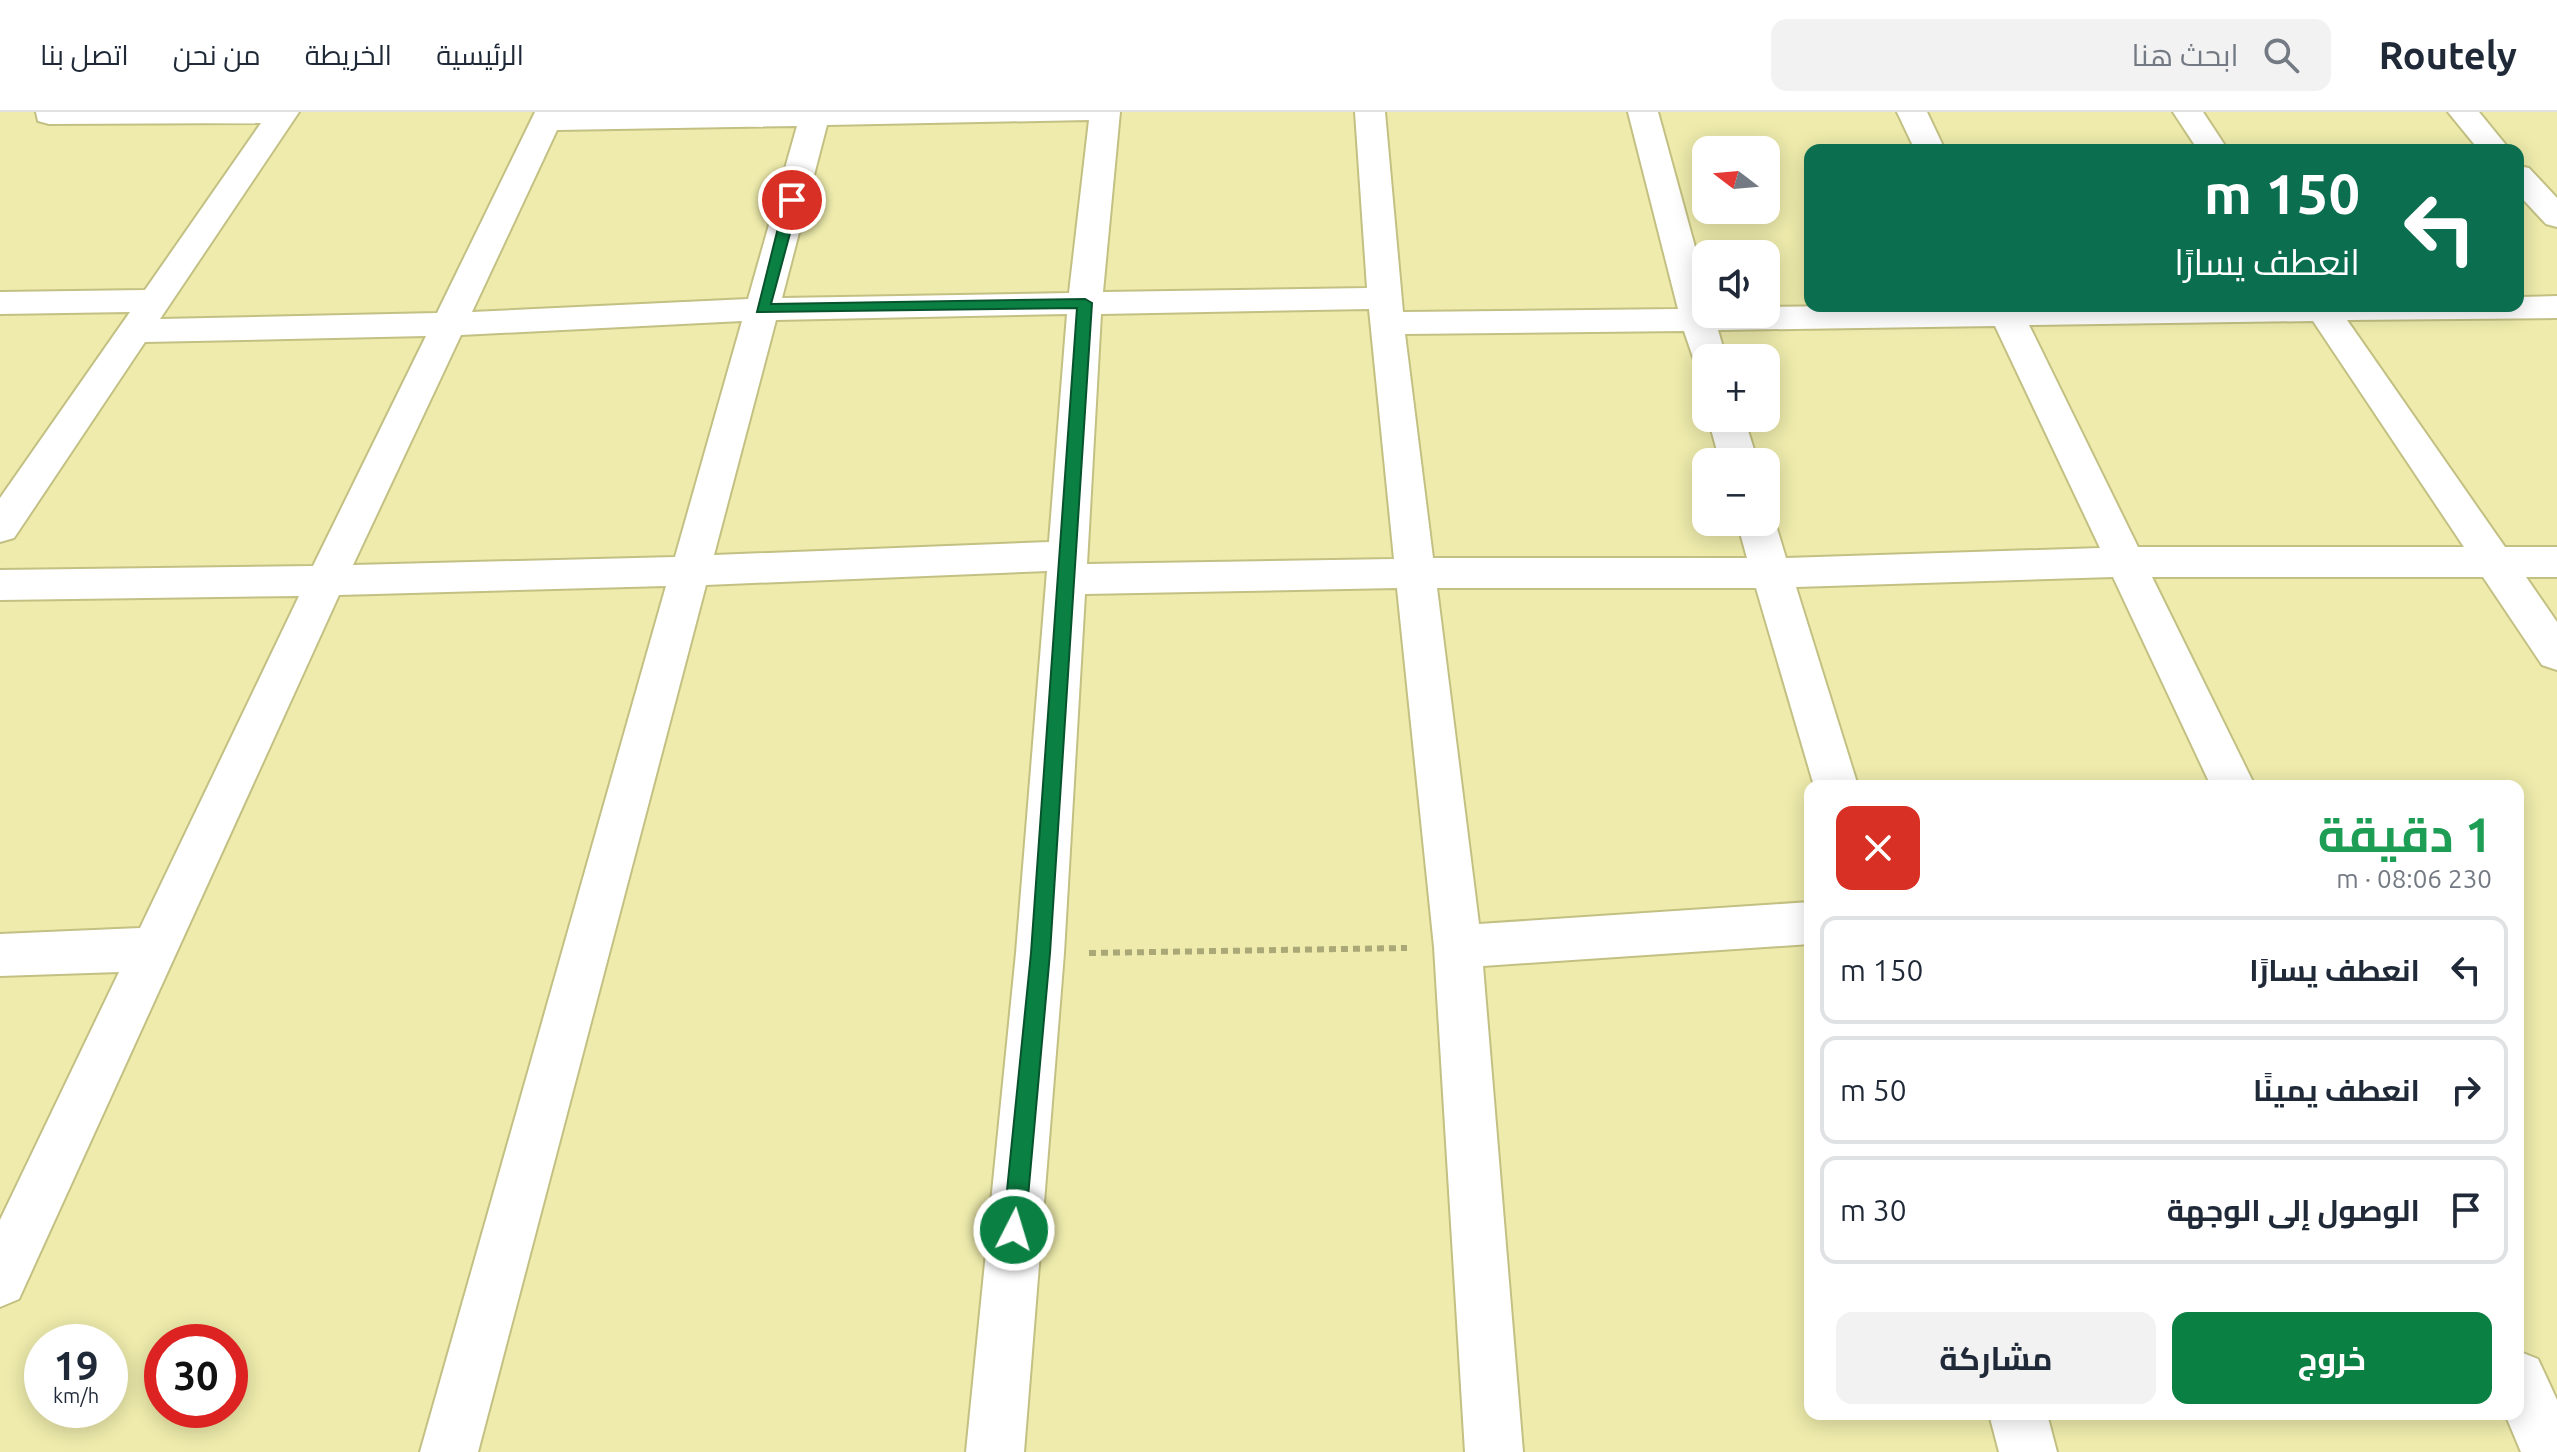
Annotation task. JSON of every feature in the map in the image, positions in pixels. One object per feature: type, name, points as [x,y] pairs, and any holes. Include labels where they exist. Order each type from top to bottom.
[{"type":"street","points":[[0,1280],[325,583],[548,117],[1087,112]]},
{"type":"street","points":[[995,1452],[1040,953],[1085,303],[1105,112]]},
{"type":"street","points":[[1370,112],[1386,311],[1458,947],[1494,1452]]},
{"type":"street","points":[[1643,112],[1692,302]]},
{"type":"street","points":[[1912,112],[1927,144]]},
{"type":"street","points":[[2188,112],[2209,144]]},
{"type":"street","points":[[2463,112],[2490,144]]},
{"type":"street","points":[[49,115],[283,113]]},
{"type":"street","points":[[0,528],[283,113]]},
{"type":"street","points":[[449,1452],[815,116]]},
{"type":"street","points":[[2524,181],[2557,217]]},
{"type":"street","points":[[0,303],[156,301]]},
{"type":"street","points":[[136,331],[451,324],[762,309],[1085,303],[1692,321]]},
{"type":"street","points":[[2524,307],[2557,307]]},
{"type":"street","points":[[1780,318],[1927,312]]},
{"type":"street","points":[[2005,312],[2230,780]]},
{"type":"street","points":[[2324,312],[2557,654]]},
{"type":"street","points":[[1760,536],[1834,780]]},
{"type":"street","points":[[0,585],[325,583],[1066,567],[1418,573],[1770,573],[2128,562],[2557,562]]},
{"type":"street","points":[[1458,947],[1804,923]]},
{"type":"street","points":[[0,955],[155,949]]},
{"type":"street","points":[[2524,1392],[2551,1452]]},
{"type":"street","points":[[2020,1420],[2028,1452]]},
{"type":"path","points":[[1040,953],[1250,953],[1458,947]]},
{"type":"route","points":[[792,200],[762,309],[1085,303],[1040,953],[1014,1230]]}]
